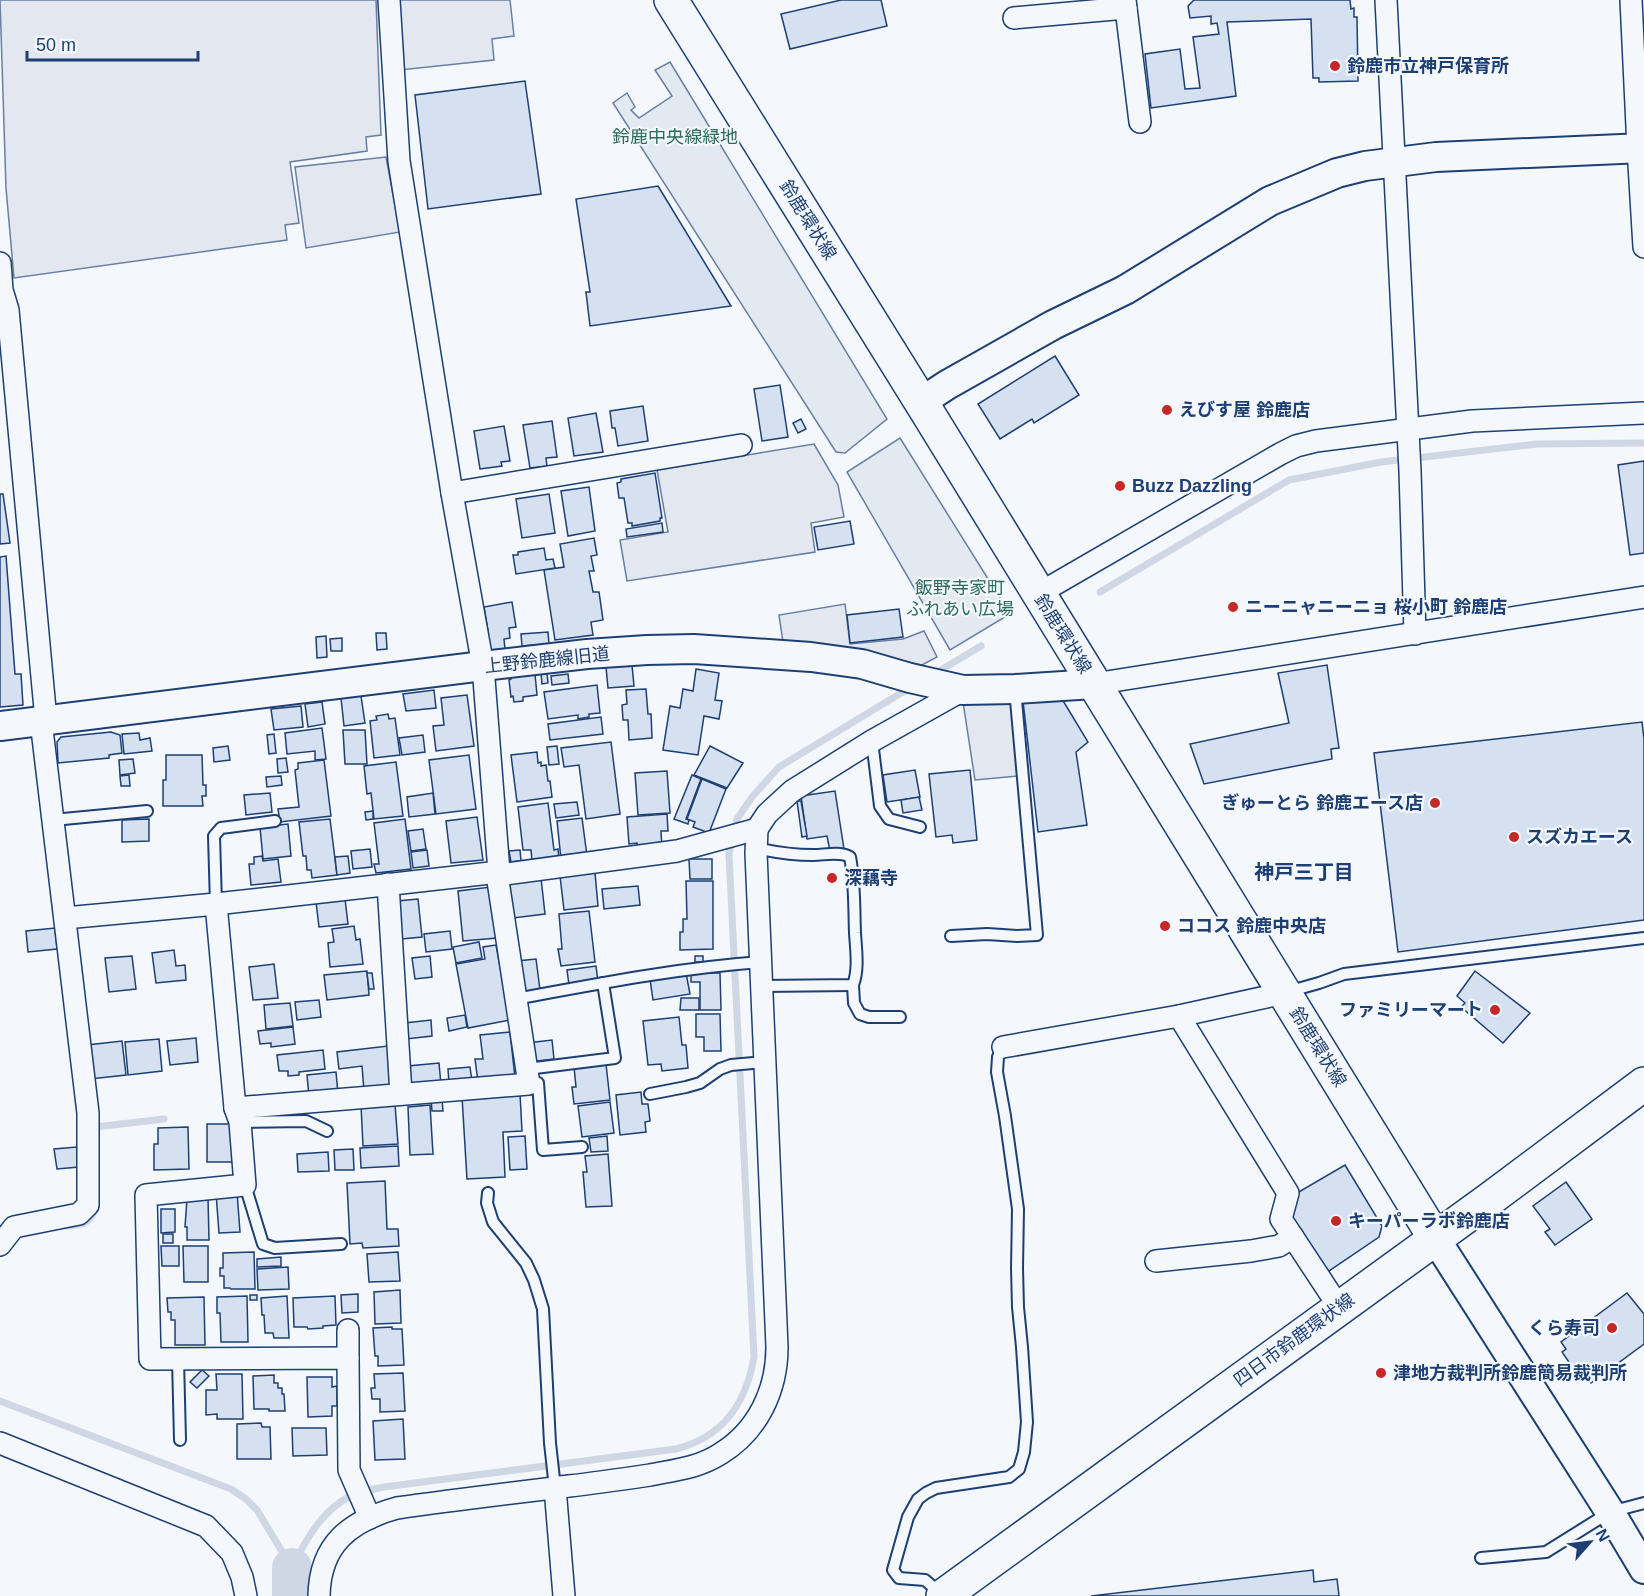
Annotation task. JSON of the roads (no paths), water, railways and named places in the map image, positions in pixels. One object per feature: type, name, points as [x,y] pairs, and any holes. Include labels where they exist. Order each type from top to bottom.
[{"type":"main road","name":"鈴鹿環状線","points":[[670,0],[921,402],[1435,1238]]},
{"type":"main road","name":"四日市鈴鹿環状線","points":[[943,1596],[1644,1084]]},
{"type":"street","points":[[238,1115],[528,1077],[498,881],[483,666],[452,493],[399,161],[389,0]]},
{"type":"street","points":[[1386,0],[1410,471],[1415,634]]},
{"type":"street","points":[[1014,18],[1125,4],[1140,122]]},
{"type":"street","points":[[1636,7],[1644,247]]},
{"type":"street","points":[[921,402],[1053,325],[1125,290],[1270,201],[1337,173],[1365,166],[1436,157],[1641,148]]},
{"type":"street","points":[[0,263],[2,290],[8,310],[9,422],[88,1113],[88,1205],[80,1215],[14,1227],[0,1245]]},
{"type":"street","points":[[1038,594],[1288,450],[1316,441],[1408,435],[1472,421],[1644,413]]},
{"type":"street","points":[[452,493],[741,446]]},
{"type":"street","points":[[1094,684],[1644,597]]},
{"type":"street","name":"上野鈴鹿線旧道","points":[[0,726],[483,666],[587,654],[647,650],[742,651],[811,657],[862,664],[954,688],[1015,689],[1094,684]]},
{"type":"street","points":[[319,1596],[319,1581],[326,1557],[347,1530],[368,1513],[554,1483],[613,1481],[690,1468],[720,1454],[736,1443],[750,1428],[765,1404],[776,1371],[777,1347],[762,1062],[762,986],[755,962],[753,836],[766,814],[792,790],[954,688]]},
{"type":"street","points":[[65,918],[216,904],[499,872],[506,874],[657,854],[753,836]]},
{"type":"street","points":[[388,884],[401,1094]]},
{"type":"street","points":[[216,904],[245,1185],[146,1195],[150,1359],[348,1358]]},
{"type":"street","points":[[1003,1047],[1179,1016],[1284,993]]},
{"type":"street","points":[[1179,1016],[1288,1193],[1281,1219],[1339,1307]]},
{"type":"street","points":[[1156,1261],[1251,1251],[1279,1246],[1293,1237]]},
{"type":"street","points":[[1435,1238],[1644,1569]]},
{"type":"street","points":[[348,1330],[349,1470],[368,1513]]},
{"type":"street","points":[[0,1443],[206,1526],[232,1553],[242,1577],[246,1596]]},
{"type":"street","points":[[554,1483],[564,1596]]},
{"type":"lane","points":[[951,936],[1037,935],[1015,689]]},
{"type":"lane","points":[[872,741],[880,806],[889,819],[920,827]]},
{"type":"lane","points":[[53,820],[147,811]]},
{"type":"lane","points":[[216,904],[214,836],[221,828],[275,821]]},
{"type":"lane","points":[[753,836],[772,852],[813,855],[845,854],[850,857],[853,874],[856,954],[854,1003],[860,1014],[869,1017],[900,1017]]},
{"type":"lane","points":[[1284,993],[1344,974],[1644,938]]},
{"type":"lane","points":[[516,999],[668,972],[755,962]]},
{"type":"lane","points":[[528,1077],[615,1058],[603,983]]},
{"type":"lane","points":[[762,986],[853,985]]},
{"type":"lane","points":[[943,1596],[925,1580],[899,1578],[893,1570],[908,1517],[918,1499],[936,1488],[1002,1479],[1014,1473],[1019,1469],[1026,1438],[1027,1422],[1018,1307],[1018,1209],[997,1071],[998,1057],[1003,1047]]},
{"type":"lane","points":[[650,1094],[686,1088],[700,1083],[720,1069],[731,1065],[762,1062]]},
{"type":"lane","points":[[528,1077],[538,1083],[543,1150],[582,1147]]},
{"type":"lane","points":[[238,1115],[306,1121],[327,1131]]},
{"type":"lane","points":[[245,1185],[263,1244],[275,1248],[341,1244]]},
{"type":"lane","points":[[488,1193],[487,1203],[493,1222],[526,1263],[543,1309],[554,1483]]},
{"type":"lane","points":[[178,1359],[180,1440]]},
{"type":"lane","points":[[1481,1558],[1546,1552],[1610,1512],[1644,1503]]},
{"type":"waterway","points":[[1100,592],[1289,480],[1381,462],[1537,444],[1644,443]]},
{"type":"waterway","points":[[934,674],[981,646]]},
{"type":"waterway","points":[[292,1568],[316,1526],[341,1501],[356,1494],[384,1487],[676,1449],[707,1436],[730,1416],[745,1389],[754,1357],[729,854],[737,819],[752,797],[779,767],[911,687]]},
{"type":"waterway","points":[[95,1130],[95,1127],[164,1119]]},
{"type":"waterway","points":[[66,1226],[85,1223],[96,1207]]},
{"type":"waterway","points":[[0,1401],[231,1489],[257,1510],[292,1568]]},
{"type":"waterway","points":[[292,1568],[292,1596]]},
{"type":"place","name":"鈴鹿市立神戸保育所","points":[[1335,66]]},
{"type":"place","name":"えびす屋 鈴鹿店","points":[[1167,410]]},
{"type":"place","name":"Buzz Dazzling","points":[[1120,486]]},
{"type":"place","name":"ニーニャニーニョ 桜小町 鈴鹿店","points":[[1233,607]]},
{"type":"place","name":"ぎゅーとら 鈴鹿エース店","points":[[1435,803]]},
{"type":"place","name":"スズカエース","points":[[1514,837]]},
{"type":"place","name":"深藕寺","points":[[832,878]]},
{"type":"place","name":"ココス 鈴鹿中央店","points":[[1165,926]]},
{"type":"place","name":"ファミリーマート","points":[[1495,1010]]},
{"type":"place","name":"キーパーラボ鈴鹿店","points":[[1336,1221]]},
{"type":"place","name":"くら寿司","points":[[1612,1328]]},
{"type":"place","name":"津地方裁判所鈴鹿簡易裁判所","points":[[1381,1373]]},
{"type":"district","name":"神戸三丁目","points":[[1304,872]]},
{"type":"park label","name":"鈴鹿中央線緑地","points":[[675,137]]},
{"type":"park label","name":"飯野寺家町 ふれあい広場","points":[[960,598]]}]
